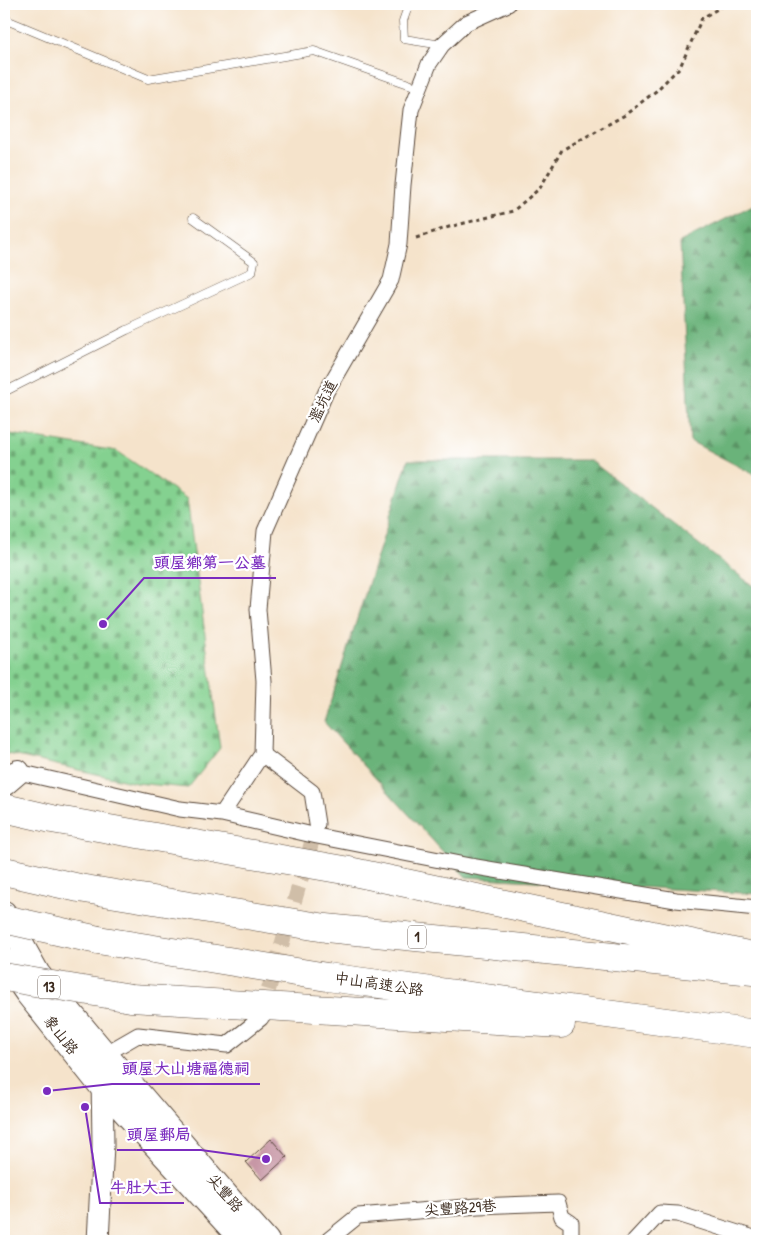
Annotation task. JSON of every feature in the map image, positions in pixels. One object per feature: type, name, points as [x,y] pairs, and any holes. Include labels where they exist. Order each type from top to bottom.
[{"type":"highway","points":[[4,808],[52,819],[344,870],[757,957]]},
{"type":"highway","name":"1","points":[[4,871],[79,888],[326,928],[757,972]]},
{"type":"highway","name":"中山高速公路","points":[[4,919],[98,940],[327,977],[757,1035]]},
{"type":"highway","points":[[13,962],[130,998],[757,1035]]},
{"type":"main road","name":"象山路","points":[[4,913],[13,962],[27,993],[101,1086]]},
{"type":"main road","name":"象山路","points":[[13,962],[38,974],[105,1054]]},
{"type":"main road","points":[[98,1241],[103,1145],[101,1086],[105,1054]]},
{"type":"main road","name":"尖豐路","points":[[105,1054],[232,1202],[268,1241]]},
{"type":"main road","name":"尖豐路","points":[[101,1086],[243,1241]]},
{"type":"street","name":"濫坑道","points":[[262,754],[264,681],[258,609],[265,531],[326,392],[391,280],[399,244],[411,110],[429,64],[442,45],[466,23],[508,4]]},
{"type":"street","points":[[222,814],[262,754],[312,792],[318,824]]},
{"type":"street","points":[[8,775],[180,809],[222,814],[316,836],[470,866],[676,900],[757,908]]},
{"type":"street","points":[[105,1054],[138,1035],[227,1045],[260,1018]]},
{"type":"street","name":"尖豐路29巷","points":[[327,1241],[358,1216],[478,1206],[558,1203],[562,1217],[571,1223],[571,1241]]},
{"type":"street","points":[[634,1241],[660,1213],[678,1214],[757,1239]]},
{"type":"lane","points":[[409,4],[403,21],[404,39],[442,45]]},
{"type":"lane","points":[[4,19],[148,80],[314,50],[420,88]]},
{"type":"lane","points":[[4,392],[127,330],[252,272],[254,262],[193,218]]},
{"type":"path","points":[[399,244],[449,227],[513,211],[540,188],[562,150],[625,115],[656,92],[680,67],[702,18],[726,4]]},
{"type":"green space","points":[[757,203],[757,476],[690,441],[680,242]]},
{"type":"green space","points":[[4,433],[117,451],[187,499],[220,748],[188,788],[136,783],[4,753]]},
{"type":"green space","points":[[408,460],[590,460],[757,589],[757,894],[466,877],[324,722]]},
{"type":"building","points":[[271,1139],[287,1157],[262,1180],[246,1162]]},
{"type":"tunnel","points":[[262,1012],[317,824]]},
{"type":"place","name":"頭屋鄉第一公墓","points":[[103,624]]},
{"type":"place","name":"頭屋大山塘福德祠","points":[[47,1091]]},
{"type":"place","name":"牛肚大王","points":[[85,1107]]},
{"type":"place","name":"頭屋郵局","points":[[266,1159]]}]
